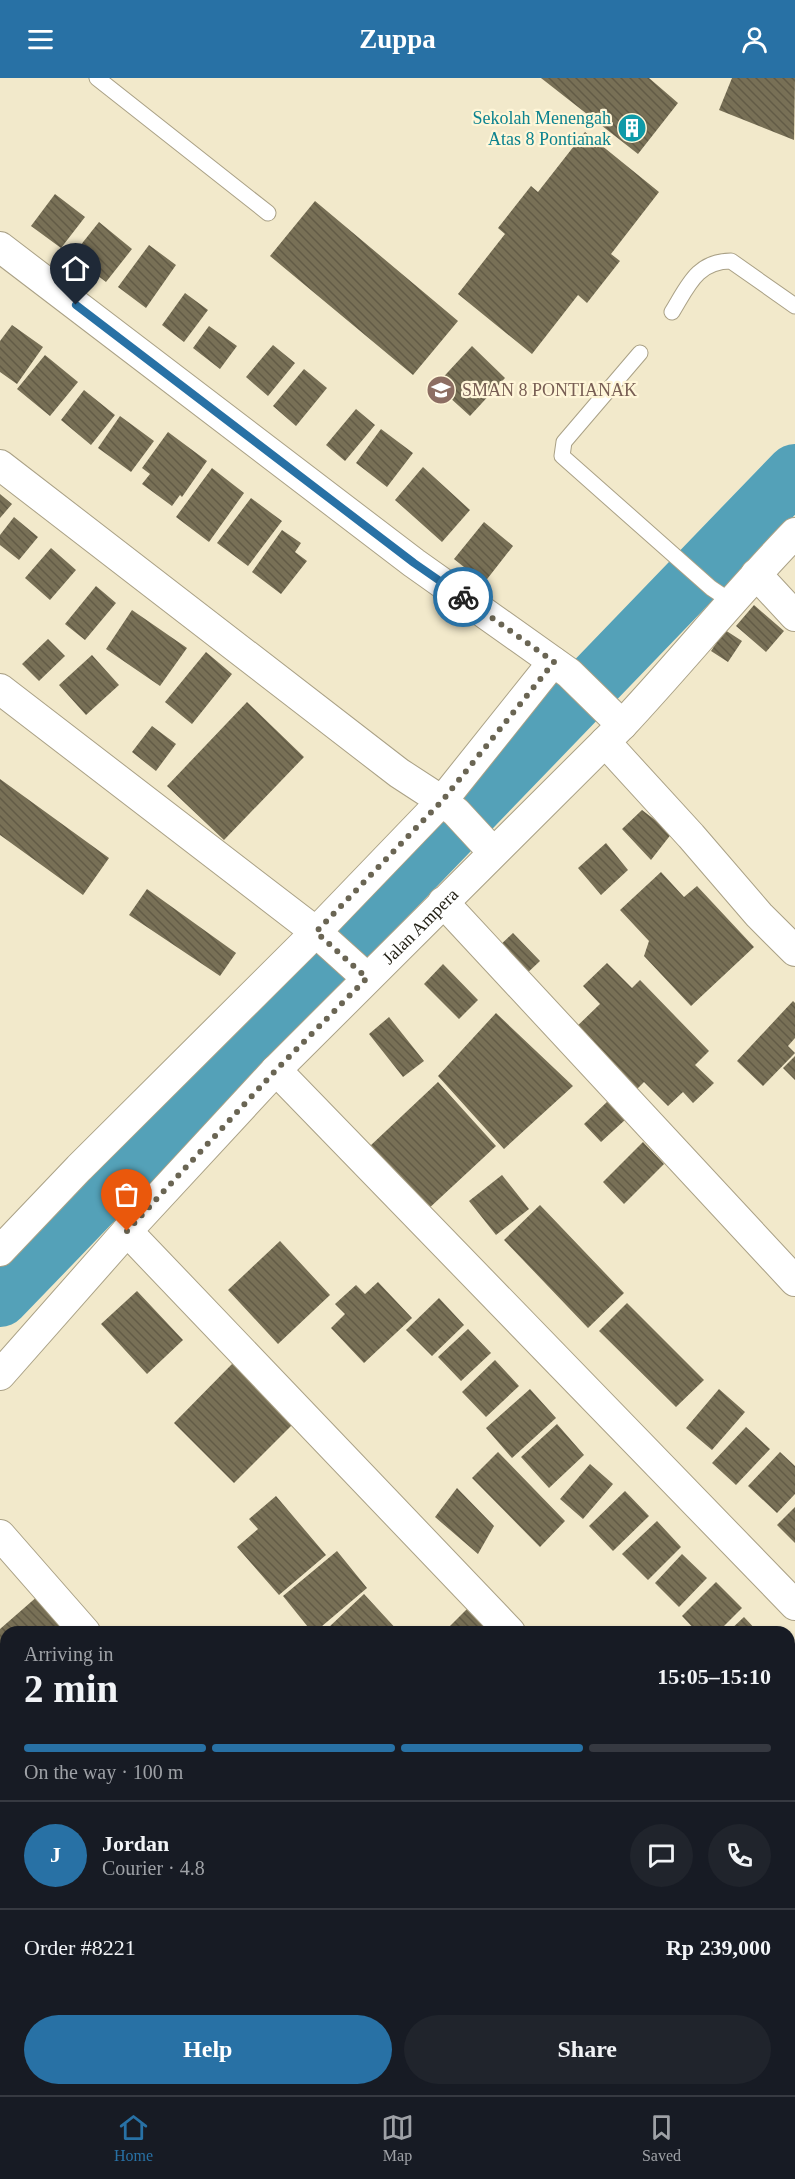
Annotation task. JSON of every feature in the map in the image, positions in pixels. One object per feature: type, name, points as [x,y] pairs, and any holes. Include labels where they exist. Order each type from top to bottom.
[{"type":"street","points":[[0,247],[414,563],[562,667],[612,726],[691,836],[759,915],[795,951]]},
{"type":"street","points":[[0,465],[399,773],[449,807],[486,845]]},
{"type":"street","name":"Jalan Ampera","points":[[0,1375],[127,1231],[276,1070],[357,970],[443,902],[486,845],[668,676],[721,595],[756,574],[795,533]]},
{"type":"street","points":[[756,574],[795,616]]},
{"type":"street","points":[[0,1251],[96,1152],[449,807],[562,667]]},
{"type":"street","points":[[0,689],[319,935],[357,970]]},
{"type":"street","points":[[443,902],[795,1281]]},
{"type":"street","points":[[276,1070],[795,1605]]},
{"type":"street","points":[[127,1231],[504,1626]]},
{"type":"street","points":[[0,1536],[81,1626]]},
{"type":"lane","points":[[97,78],[268,213]]},
{"type":"lane","points":[[672,312],[697,272],[720,261],[731,261],[795,306]]},
{"type":"lane","points":[[640,352],[564,442],[562,456],[658,543],[721,595]]},
{"type":"building","name":"Sekolah Menengah Atas 8 Pontianak","points":[[541,78],[649,78],[678,103],[638,154]]},
{"type":"building","points":[[732,78],[795,78],[794,140],[719,110]]},
{"type":"building","points":[[585,132],[659,192],[611,254],[620,261],[587,303],[578,295],[532,354],[458,294],[505,234],[498,228],[531,186],[538,192]]},
{"type":"building","points":[[55,194],[85,217],[61,248],[31,226]]},
{"type":"building","points":[[315,201],[458,321],[413,375],[270,256]]},
{"type":"building","points":[[99,222],[132,249],[106,282],[72,256]]},
{"type":"building","points":[[149,245],[176,265],[146,308],[118,287]]},
{"type":"building","points":[[185,293],[208,310],[184,342],[162,325]]},
{"type":"building","points":[[12,325],[43,347],[17,384],[0,372],[0,341]]},
{"type":"building","points":[[209,326],[237,346],[220,369],[193,348]]},
{"type":"building","points":[[273,345],[295,363],[268,396],[246,377]]},
{"type":"building","points":[[472,346],[505,378],[470,416],[436,385]]},
{"type":"building","points":[[45,355],[78,382],[50,416],[17,389]]},
{"type":"building","points":[[304,369],[327,388],[296,426],[273,406]]},
{"type":"building","points":[[84,390],[115,415],[91,445],[61,420]]},
{"type":"building","points":[[356,409],[375,425],[345,461],[326,445]]},
{"type":"building","points":[[120,416],[154,441],[131,472],[98,448]]},
{"type":"building","points":[[381,429],[413,453],[387,487],[356,463]]},
{"type":"building","points":[[168,432],[207,461],[182,497],[180,495],[172,506],[142,484],[150,474],[142,468]]},
{"type":"building","points":[[423,467],[470,510],[442,542],[395,500]]},
{"type":"building","points":[[212,468],[244,493],[209,542],[176,517]]},
{"type":"building","points":[[0,494],[12,504],[0,518]]},
{"type":"building","points":[[251,498],[282,521],[248,566],[217,543]]},
{"type":"building","points":[[14,517],[38,537],[19,560],[0,545],[0,535]]},
{"type":"building","points":[[484,522],[513,546],[484,583],[454,559]]},
{"type":"building","points":[[282,530],[301,543],[295,552],[307,561],[281,594],[252,572]]},
{"type":"building","points":[[51,548],[76,570],[50,600],[25,578]]},
{"type":"building","points":[[96,586],[116,603],[85,640],[65,624]]},
{"type":"building","points":[[754,605],[784,631],[766,652],[736,626]]},
{"type":"building","points":[[132,610],[187,648],[160,686],[106,649]]},
{"type":"building","points":[[725,630],[742,641],[728,662],[711,651]]},
{"type":"building","points":[[48,639],[65,656],[39,681],[22,664]]},
{"type":"building","points":[[206,652],[232,674],[192,724],[165,702]]},
{"type":"building","points":[[92,655],[119,685],[86,715],[59,685]]},
{"type":"building","points":[[247,702],[304,757],[224,840],[167,786]]},
{"type":"building","points":[[152,726],[176,744],[156,771],[132,752]]},
{"type":"building","points":[[0,779],[109,858],[83,895],[0,835]]},
{"type":"building","points":[[642,810],[672,833],[651,860],[622,829]]},
{"type":"building","points":[[606,843],[628,870],[601,895],[578,868]]},
{"type":"building","points":[[661,872],[684,897],[697,886],[754,947],[691,1006],[644,956],[649,941],[620,910]]},
{"type":"building","points":[[147,889],[236,953],[220,976],[129,915]]},
{"type":"building","points":[[513,933],[540,961],[523,977],[496,949]]},
{"type":"building","points":[[607,963],[632,988],[640,980],[709,1051],[695,1065],[714,1083],[693,1103],[683,1092],[668,1106],[644,1082],[632,1094],[571,1032],[600,1004],[583,986]]},
{"type":"building","points":[[443,964],[478,1000],[459,1019],[424,984]]},
{"type":"building","points":[[793,1001],[795,1003],[795,1038],[788,1046],[795,1053],[763,1086],[737,1061]]},
{"type":"building","points":[[496,1013],[573,1086],[504,1149],[438,1076]]},
{"type":"building","points":[[389,1017],[424,1061],[403,1077],[369,1034]]},
{"type":"building","points":[[795,1056],[795,1080],[783,1068]]},
{"type":"building","points":[[438,1082],[496,1146],[426,1211],[369,1147]]},
{"type":"building","points":[[609,1100],[626,1119],[601,1142],[584,1124]]},
{"type":"building","points":[[643,1142],[664,1164],[624,1204],[603,1182]]},
{"type":"building","points":[[502,1175],[529,1209],[496,1235],[469,1201]]},
{"type":"building","points":[[540,1205],[624,1293],[588,1328],[504,1240]]},
{"type":"building","points":[[280,1241],[330,1295],[278,1344],[228,1290]]},
{"type":"building","points":[[378,1282],[412,1318],[364,1363],[331,1328],[345,1314],[335,1304],[356,1285],[365,1294]]},
{"type":"building","points":[[137,1291],[183,1340],[147,1374],[101,1324]]},
{"type":"building","points":[[439,1298],[464,1325],[432,1356],[406,1330]]},
{"type":"building","points":[[627,1303],[704,1380],[676,1407],[599,1331]]},
{"type":"building","points":[[468,1329],[491,1353],[461,1381],[438,1357]]},
{"type":"building","points":[[495,1360],[519,1386],[486,1417],[462,1392]]},
{"type":"building","points":[[233,1363],[293,1424],[234,1483],[174,1423]]},
{"type":"building","points":[[530,1389],[556,1418],[512,1458],[486,1428]]},
{"type":"building","points":[[719,1389],[745,1412],[712,1450],[686,1428]]},
{"type":"building","points":[[557,1424],[584,1455],[549,1488],[521,1457]]},
{"type":"building","points":[[746,1427],[770,1449],[736,1485],[712,1463]]},
{"type":"building","points":[[498,1452],[565,1521],[540,1547],[472,1478]]},
{"type":"building","points":[[780,1452],[795,1466],[795,1494],[777,1513],[748,1486]]},
{"type":"building","points":[[590,1464],[613,1484],[583,1519],[560,1499]]},
{"type":"building","points":[[457,1488],[494,1526],[478,1554],[435,1517]]},
{"type":"building","points":[[625,1491],[649,1516],[613,1551],[589,1526]]},
{"type":"building","points":[[276,1496],[326,1555],[279,1595],[237,1547],[258,1529],[249,1519]]},
{"type":"building","points":[[795,1507],[795,1543],[777,1525]]},
{"type":"building","points":[[657,1521],[681,1547],[648,1580],[622,1554]]},
{"type":"building","points":[[337,1551],[367,1588],[322,1626],[307,1626],[283,1596]]},
{"type":"building","points":[[682,1554],[707,1578],[679,1607],[655,1583]]},
{"type":"building","points":[[716,1582],[742,1608],[724,1626],[691,1626],[682,1616]]},
{"type":"building","points":[[364,1594],[393,1626],[330,1626]]},
{"type":"building","points":[[39,1595],[66,1626],[3,1626]]},
{"type":"building","points":[[474,1602],[496,1626],[450,1626]]},
{"type":"building","points":[[744,1617],[752,1626],[734,1626]]},
{"type":"waterway","points":[[0,1298],[795,473]]},
{"type":"way so far","points":[[127,1231],[276,1070],[367,978],[316,932],[442,801],[554,662],[463,597]]},
{"type":"place","name":"Sekolah Menengah Atas 8 Pontianak","points":[[632,128]]},
{"type":"place","name":"SMAN 8 PONTIANAK","points":[[441,390]]},
{"type":"route","points":[[76,305],[414,563],[463,597]]}]
